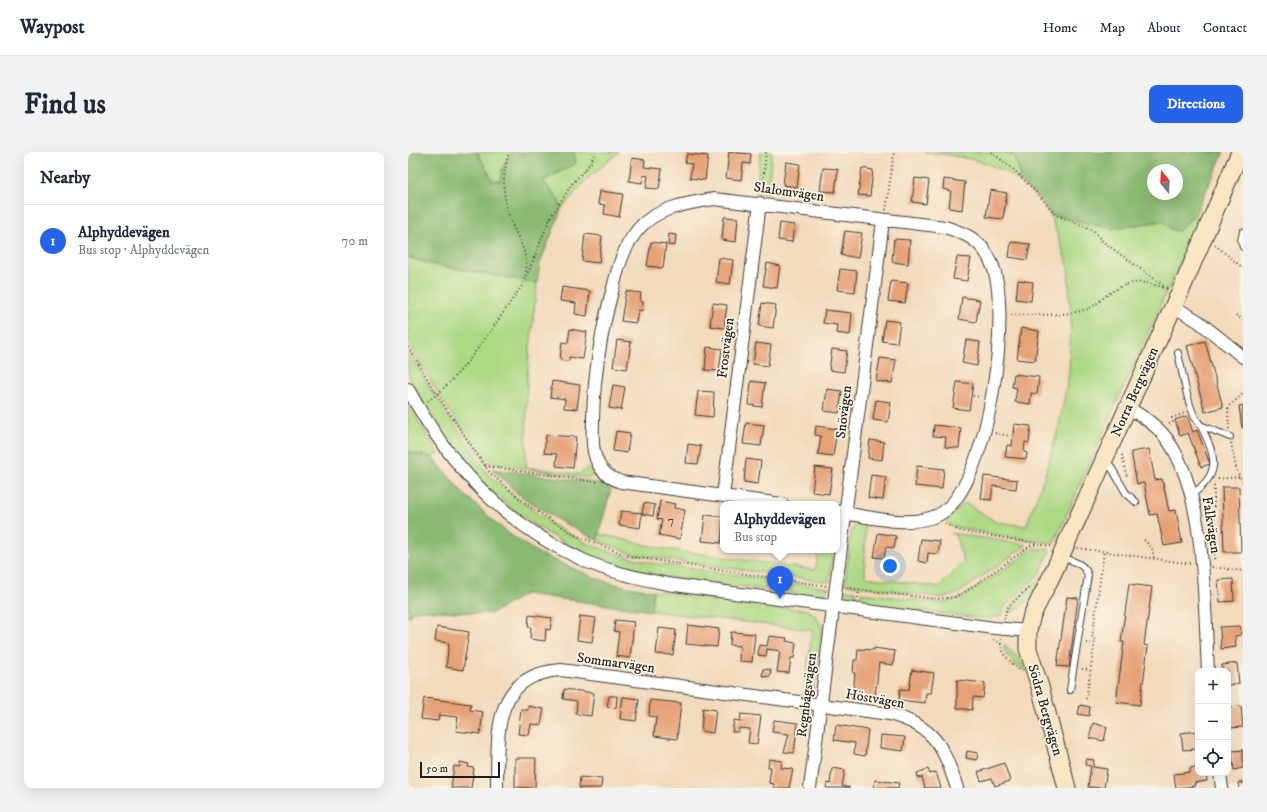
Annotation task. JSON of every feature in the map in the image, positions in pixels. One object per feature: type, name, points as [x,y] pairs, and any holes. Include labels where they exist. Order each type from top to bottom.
[{"type":"street","name":"Norra Bergvägen","points":[[1028,631],[1032,615],[1057,552],[1111,454],[1128,408],[1240,152]]},
{"type":"street","name":"Slalomvägen","points":[[760,501],[621,482],[605,474],[597,461],[593,441],[594,396],[598,357],[604,318],[621,257],[636,232],[651,218],[687,203],[714,199],[761,200],[884,217],[945,228],[967,234],[982,246],[992,263],[997,282],[999,348],[995,383],[988,420],[979,450],[965,484],[951,507],[938,515],[923,520],[903,521],[841,512]]},
{"type":"street","name":"Frostvägen","points":[[723,496],[761,200]]},
{"type":"street","name":"Snövägen","points":[[840,527],[884,217]]},
{"type":"street","points":[[1173,306],[1198,321],[1243,357]]},
{"type":"street","points":[[408,389],[418,408],[452,458],[492,502],[534,534],[583,560],[625,575],[667,584],[994,628],[1028,631]]},
{"type":"street","name":"Falkvägen","points":[[1128,408],[1148,419],[1163,434],[1177,458],[1191,495],[1200,541],[1208,668]]},
{"type":"street","name":"Snövägen","points":[[832,606],[836,587],[838,553]]},
{"type":"street","name":"Regnbågsvägen","points":[[810,788],[832,606]]},
{"type":"street","name":"Södra Bergvägen","points":[[1028,631],[1028,649],[1040,687],[1067,788]]},
{"type":"street","name":"Sommarvägen","points":[[497,788],[500,722],[506,700],[516,687],[527,678],[542,672],[560,670],[821,706]]},
{"type":"street","name":"Höstvägen","points":[[821,706],[889,714],[907,719],[925,728],[942,747],[957,788]]},
{"type":"street","points":[[1220,776],[1222,788]]},
{"type":"lane","points":[[1243,232],[1241,241],[1243,247]]},
{"type":"lane","points":[[1178,353],[1192,411],[1214,457],[1215,466],[1210,475],[1191,495]]},
{"type":"lane","points":[[1200,425],[1230,438]]},
{"type":"lane","points":[[1111,454],[1130,497],[1136,502]]},
{"type":"lane","points":[[1057,552],[1082,565],[1088,576],[1070,690]]},
{"type":"path","points":[[509,152],[503,171],[505,195],[508,213],[525,252],[527,274]]},
{"type":"path","points":[[425,404],[437,395],[466,362],[522,286],[550,218],[572,184],[590,164],[595,152]]},
{"type":"path","points":[[761,200],[766,152]]},
{"type":"path","points":[[884,217],[894,152]]},
{"type":"path","points":[[991,152],[1012,168],[1040,196],[1056,215],[1093,230],[1102,241],[1171,291],[1155,285],[1138,283],[1124,284],[1093,307],[1082,311],[1064,314],[1006,315]]},
{"type":"path","points":[[1211,242],[1243,268]]},
{"type":"path","points":[[1236,315],[1243,320]]},
{"type":"path","points":[[408,347],[437,395],[490,473],[530,507],[575,535],[628,556],[836,587],[936,599],[955,597],[1025,549],[1037,544]]},
{"type":"path","points":[[973,396],[985,398]]},
{"type":"path","points":[[1165,428],[1173,422],[1172,418],[1192,411]]},
{"type":"path","points":[[991,433],[1009,436]]},
{"type":"path","points":[[1111,454],[1123,456],[1130,497]]},
{"type":"path","points":[[485,466],[598,482],[603,481]]},
{"type":"path","points":[[1214,562],[1214,479],[1239,477]]},
{"type":"path","points":[[943,522],[960,531],[1037,544],[1057,552]]},
{"type":"path","points":[[1144,540],[1152,548],[1154,558]]},
{"type":"path","points":[[1075,548],[1243,571]]},
{"type":"path","points":[[1086,699],[1095,640],[1092,638],[1104,552]]},
{"type":"path","points":[[858,602],[859,590]]},
{"type":"path","points":[[990,638],[1001,644]]},
{"type":"green space","points":[[408,152],[477,152],[493,181],[501,181],[504,165],[513,152],[574,152],[576,163],[543,181],[557,198],[562,208],[540,263],[537,283],[430,264],[408,257]]},
{"type":"green space","points":[[477,152],[513,152],[507,158],[504,165],[501,181],[493,181]]},
{"type":"green space","points":[[574,152],[619,152],[586,180],[562,208],[557,198],[543,181],[576,163]]},
{"type":"green space","points":[[761,152],[772,152],[767,196],[755,193]]},
{"type":"green space","points":[[925,152],[1006,152],[1014,157],[1020,173],[1018,180],[985,163],[962,157]]},
{"type":"green space","points":[[1006,152],[1224,152],[1196,213],[1179,231],[1170,229],[1162,221],[1111,229],[1050,214],[1038,198],[1018,180],[1020,173],[1014,157]]},
{"type":"green space","points":[[1196,213],[1198,221],[1054,543],[1024,540],[951,526],[946,521],[965,503],[996,522],[1026,526],[1045,475],[1059,425],[1069,374],[1071,320],[1068,266],[1050,214],[1111,229],[1162,221],[1170,229],[1178,231]]},
{"type":"green space","points":[[408,257],[430,264],[537,283],[527,376],[526,467],[579,474],[590,467],[594,476],[588,478],[579,477],[485,462],[447,407],[408,344]]},
{"type":"green space","points":[[408,352],[436,397],[488,474],[511,494],[554,526],[588,544],[620,555],[652,563],[829,588],[824,593],[810,596],[773,588],[769,590],[656,575],[619,566],[579,550],[558,539],[537,527],[498,498],[468,467],[431,416],[413,386],[408,373]]},
{"type":"green space","points":[[408,405],[439,453],[432,457],[408,452]]},
{"type":"green space","points":[[408,452],[432,457],[464,494],[505,531],[538,553],[595,578],[623,586],[653,591],[651,611],[525,594],[491,614],[421,610],[412,612],[408,618]]},
{"type":"green space","points":[[492,469],[605,484],[611,489],[597,540],[560,521],[518,494]]},
{"type":"green space","points":[[865,524],[865,577],[939,587],[964,562],[955,535],[951,533],[1027,545],[960,592],[952,596],[942,598],[845,584],[851,533],[855,526]]},
{"type":"green space","points":[[599,534],[665,549],[815,570],[818,553],[833,553],[829,582],[635,555],[597,540]]},
{"type":"green space","points":[[1033,549],[1048,549],[1050,551],[1040,573],[1005,606],[1001,616],[978,618],[860,603],[861,593],[941,603],[948,602],[964,596]]},
{"type":"green space","points":[[1043,576],[1029,599],[1020,607],[1008,613],[1018,598]]},
{"type":"green space","points":[[843,590],[856,591],[856,601],[847,597]]},
{"type":"green space","points":[[653,591],[807,610],[816,616],[822,627],[813,695],[804,696],[812,630],[651,611]]},
{"type":"green space","points":[[1004,645],[1019,659],[1027,673],[1009,658],[1004,650]]},
{"type":"building","points":[[729,152],[751,154],[750,164],[743,163],[741,180],[726,178]]},
{"type":"building","points":[[687,154],[708,156],[705,180],[690,178],[692,164],[685,163]]},
{"type":"building","points":[[632,158],[645,160],[644,167],[662,169],[659,189],[646,188],[648,176],[643,175],[642,183],[629,181]]},
{"type":"building","points":[[786,162],[800,164],[797,187],[783,185]]},
{"type":"building","points":[[823,168],[838,169],[835,192],[820,191]]},
{"type":"building","points":[[862,168],[873,170],[870,196],[858,195]]},
{"type":"building","points":[[915,178],[929,180],[926,204],[912,202]]},
{"type":"building","points":[[944,179],[965,182],[962,210],[949,208],[951,191],[943,189]]},
{"type":"building","points":[[990,190],[1007,193],[1003,219],[986,217]]},
{"type":"building","points":[[600,191],[623,194],[619,217],[604,214],[605,205],[598,204]]},
{"type":"building","points":[[724,217],[738,218],[736,242],[722,240]]},
{"type":"building","points":[[780,223],[794,225],[792,242],[778,240]]},
{"type":"building","points":[[845,231],[862,233],[858,258],[841,255]]},
{"type":"building","points":[[585,234],[602,236],[599,263],[582,261]]},
{"type":"building","points":[[669,234],[676,235],[675,246],[668,245]]},
{"type":"building","points":[[894,239],[910,240],[908,264],[892,262]]},
{"type":"building","points":[[651,242],[666,244],[663,268],[647,266]]},
{"type":"building","points":[[1011,242],[1030,244],[1027,260],[1009,257]]},
{"type":"building","points":[[957,257],[971,258],[967,281],[953,279]]},
{"type":"building","points":[[719,258],[733,260],[730,284],[716,282]]},
{"type":"building","points":[[767,263],[780,266],[777,288],[763,286]]},
{"type":"building","points":[[840,269],[857,271],[855,292],[837,290]]},
{"type":"building","points":[[1018,280],[1033,282],[1031,301],[1016,299]]},
{"type":"building","points":[[891,281],[908,283],[905,303],[888,301]]},
{"type":"building","points":[[562,287],[590,291],[587,316],[575,314],[576,303],[560,301]]},
{"type":"building","points":[[626,291],[641,293],[640,301],[643,302],[642,311],[638,310],[636,323],[621,321]]},
{"type":"building","points":[[962,297],[980,300],[976,322],[959,319]]},
{"type":"building","points":[[713,303],[727,305],[724,328],[710,326]]},
{"type":"building","points":[[762,303],[776,305],[773,328],[759,326]]},
{"type":"building","points":[[825,310],[852,313],[850,335],[836,333],[837,325],[823,323]]},
{"type":"building","points":[[885,320],[900,322],[897,343],[882,341]]},
{"type":"building","points":[[1021,328],[1039,331],[1035,361],[1017,359]]},
{"type":"building","points":[[570,329],[587,332],[583,359],[569,357],[569,361],[560,360],[562,342],[568,343]]},
{"type":"building","points":[[617,340],[631,342],[627,369],[613,367]]},
{"type":"building","points":[[966,340],[980,342],[977,366],[962,363]]},
{"type":"building","points":[[1205,341],[1223,407],[1205,412],[1187,346]]},
{"type":"building","points":[[756,343],[771,345],[768,366],[753,364]]},
{"type":"building","points":[[707,347],[722,349],[719,371],[705,370]]},
{"type":"building","points":[[832,349],[847,351],[844,372],[829,370]]},
{"type":"building","points":[[880,358],[896,360],[892,383],[876,381]]},
{"type":"building","points":[[1014,374],[1039,377],[1037,394],[1031,393],[1030,404],[1015,402],[1017,388],[1012,387]]},
{"type":"building","points":[[552,381],[580,385],[577,409],[564,408],[565,399],[550,397]]},
{"type":"building","points":[[751,381],[765,383],[762,407],[749,405]]},
{"type":"building","points":[[957,382],[973,384],[969,410],[953,408]]},
{"type":"building","points":[[613,385],[625,387],[621,410],[609,408]]},
{"type":"building","points":[[827,389],[842,391],[839,413],[824,411]]},
{"type":"building","points":[[698,391],[714,392],[713,417],[695,415]]},
{"type":"building","points":[[876,400],[891,402],[888,422],[873,420]]},
{"type":"building","points":[[1243,405],[1243,428],[1242,428],[1239,406]]},
{"type":"building","points":[[1187,416],[1193,432],[1197,430],[1210,464],[1201,467],[1188,433],[1180,436],[1175,420]]},
{"type":"building","points":[[746,423],[764,425],[761,446],[743,444]]},
{"type":"building","points":[[1014,424],[1031,426],[1029,443],[1025,442],[1024,452],[1027,453],[1026,459],[1005,457],[1007,445],[1012,446]]},
{"type":"building","points":[[934,425],[961,428],[959,448],[945,447],[946,437],[933,436]]},
{"type":"building","points":[[816,426],[837,429],[833,456],[818,454],[821,436],[815,435]]},
{"type":"building","points":[[616,431],[630,433],[627,453],[613,451]]},
{"type":"building","points":[[546,435],[576,437],[573,468],[556,466],[557,454],[544,453]]},
{"type":"building","points":[[870,440],[884,442],[882,460],[868,458]]},
{"type":"building","points":[[688,444],[701,446],[698,464],[686,463]]},
{"type":"building","points":[[1149,449],[1155,480],[1162,479],[1169,511],[1176,510],[1182,543],[1164,546],[1157,514],[1150,515],[1144,483],[1137,484],[1131,452]]},
{"type":"building","points":[[746,459],[761,461],[758,484],[744,482]]},
{"type":"building","points":[[917,466],[944,469],[942,489],[915,486]]},
{"type":"building","points":[[815,467],[833,469],[829,494],[812,492]]},
{"type":"building","points":[[871,475],[886,477],[883,500],[868,498]]},
{"type":"building","points":[[984,476],[1017,480],[1016,489],[993,486],[991,500],[981,499]]},
{"type":"building","points":[[1222,487],[1239,487],[1241,552],[1224,552]]},
{"type":"building","points":[[660,501],[675,504],[674,508],[685,510],[680,539],[659,535],[662,520],[657,519]]},
{"type":"building","points":[[644,503],[655,505],[653,516],[642,514]]},
{"type":"building","points":[[621,511],[642,513],[640,528],[619,525]]},
{"type":"building","points":[[705,515],[720,517],[720,543],[702,541]]},
{"type":"building","points":[[878,533],[896,536],[894,548],[886,547],[884,558],[874,557]]},
{"type":"building","points":[[921,539],[940,541],[938,554],[928,553],[927,563],[918,561]]},
{"type":"building","points":[[1233,579],[1234,601],[1220,602],[1218,580]]},
{"type":"building","points":[[1129,584],[1152,587],[1144,645],[1148,646],[1140,705],[1116,702],[1124,642],[1121,642]]},
{"type":"building","points":[[1067,597],[1078,598],[1069,667],[1057,666]]},
{"type":"building","points":[[529,615],[552,618],[550,630],[546,629],[545,641],[530,639],[531,627],[528,627]]},
{"type":"building","points":[[580,616],[596,618],[592,642],[577,640]]},
{"type":"building","points":[[615,620],[634,622],[630,658],[616,656],[619,632],[614,631]]},
{"type":"building","points":[[688,625],[719,629],[717,647],[686,644]]},
{"type":"building","points":[[1240,626],[1241,635],[1235,636],[1236,647],[1221,649],[1220,627]]},
{"type":"building","points":[[437,627],[469,632],[463,670],[446,667],[449,643],[435,641]]},
{"type":"building","points":[[659,628],[676,630],[673,655],[656,654]]},
{"type":"building","points":[[731,632],[755,634],[752,662],[739,661],[740,646],[730,645]]},
{"type":"building","points":[[769,636],[787,638],[786,641],[796,643],[794,658],[791,658],[789,673],[777,672],[780,651],[767,649],[766,656],[758,655],[759,645],[767,646]]},
{"type":"building","points":[[874,648],[895,651],[893,665],[879,663],[875,697],[853,694],[855,673],[853,673],[854,660],[857,660],[858,649],[874,650]]},
{"type":"building","points":[[1237,663],[1239,684],[1231,685],[1231,668],[1222,668],[1222,665]]},
{"type":"building","points":[[763,669],[771,670],[770,677],[762,676]]},
{"type":"building","points":[[912,670],[934,673],[931,693],[926,693],[925,703],[899,700],[900,689],[909,690]]},
{"type":"building","points":[[957,680],[985,683],[983,698],[973,697],[972,710],[957,708]]},
{"type":"building","points":[[564,689],[594,693],[591,716],[576,714],[577,701],[563,699]]},
{"type":"building","points":[[609,696],[617,696],[616,708],[607,707]]},
{"type":"building","points":[[623,697],[639,699],[636,721],[620,719]]},
{"type":"building","points":[[424,698],[471,704],[470,710],[483,712],[480,734],[456,731],[458,717],[439,715],[438,721],[421,719]]},
{"type":"building","points":[[650,700],[681,703],[677,739],[654,736],[656,717],[649,716]]},
{"type":"building","points":[[1080,705],[1090,707],[1089,716],[1078,714]]},
{"type":"building","points":[[528,706],[544,709],[541,725],[531,724],[529,735],[518,734],[521,709],[528,710]]},
{"type":"building","points":[[1241,706],[1243,727],[1231,728],[1231,707]]},
{"type":"building","points":[[703,708],[716,710],[713,733],[701,731]]},
{"type":"building","points":[[741,714],[761,716],[757,744],[748,743],[750,729],[739,728],[738,732],[732,732],[734,720],[740,721]]},
{"type":"building","points":[[774,720],[798,723],[794,753],[784,752],[789,734],[772,732]]},
{"type":"building","points":[[1093,723],[1107,727],[1104,741],[1089,738]]},
{"type":"building","points":[[836,725],[868,730],[865,756],[854,754],[855,743],[834,740]]},
{"type":"building","points":[[1195,731],[1195,749],[1183,750],[1181,733]]},
{"type":"building","points":[[881,735],[905,737],[903,751],[880,748]]},
{"type":"building","points":[[1243,750],[1243,768],[1234,770],[1232,751]]},
{"type":"building","points":[[967,751],[978,753],[977,760],[966,758]]},
{"type":"building","points":[[515,758],[536,758],[535,788],[515,787]]},
{"type":"building","points":[[769,759],[782,761],[781,768],[793,769],[789,788],[774,788],[774,784],[769,783],[771,767],[768,767]]},
{"type":"building","points":[[1086,759],[1094,760],[1093,767],[1107,769],[1104,788],[1088,787],[1091,766],[1085,765]]},
{"type":"building","points":[[460,762],[469,764],[468,767],[474,768],[471,788],[451,788],[454,766],[460,767]]},
{"type":"building","points":[[1004,763],[1010,781],[995,786],[992,778],[981,781],[978,772]]},
{"type":"building","points":[[1195,767],[1195,776],[1206,776],[1207,781],[1194,783],[1195,786],[1176,788],[1174,774],[1190,772],[1190,768]]},
{"type":"building","points":[[832,768],[845,770],[842,786],[850,788],[826,788],[827,783],[830,784]]},
{"type":"building","points":[[928,769],[930,774],[936,772],[941,788],[925,788],[922,777],[918,778],[917,773]]},
{"type":"building","points":[[580,777],[602,779],[601,788],[579,788]]},
{"type":"building","points":[[875,780],[899,783],[898,788],[874,788]]},
{"type":"building","points":[[1243,782],[1243,788],[1239,788],[1238,783]]},
{"type":"place","name":"Alphyddevägen","points":[[780,599]]}]
